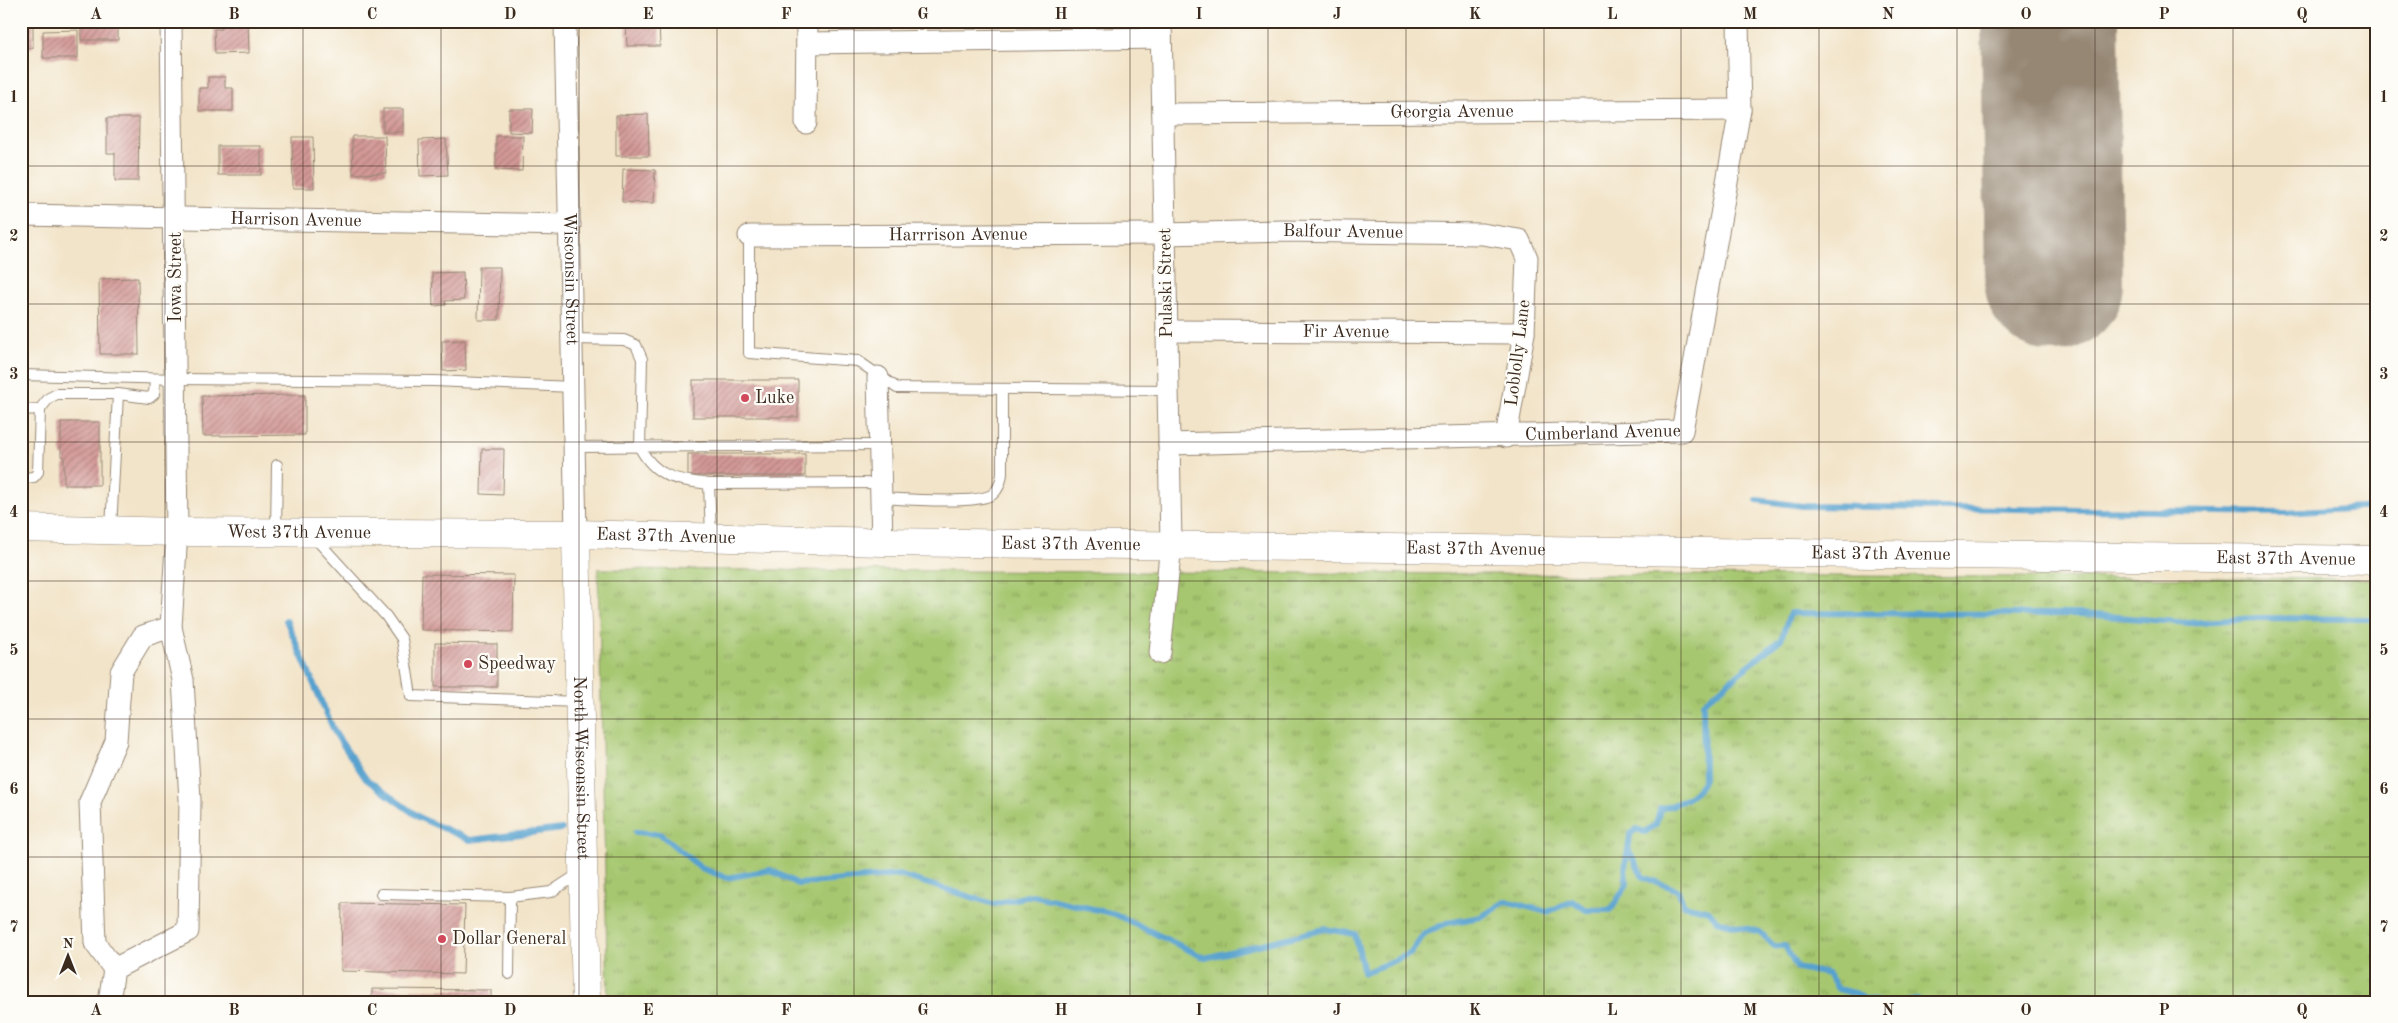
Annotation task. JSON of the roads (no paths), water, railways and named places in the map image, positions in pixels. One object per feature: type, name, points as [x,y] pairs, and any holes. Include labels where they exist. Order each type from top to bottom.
[{"type":"main road","name":"West 37th Avenue","points":[[21,528],[177,532],[576,534]]},
{"type":"main road","name":"East 37th Avenue","points":[[576,534],[882,542],[2372,560]]},
{"type":"main road","name":"North Wisconsin Street","points":[[576,534],[586,1002]]},
{"type":"street","name":"Iowa Street","points":[[114,969],[188,931],[190,791],[184,680],[171,627],[177,532],[175,218],[171,21]]},
{"type":"street","name":"Wisconsin Street","points":[[565,21],[576,534]]},
{"type":"street","points":[[806,123],[807,21]]},
{"type":"street","name":"Cumberland Avenue","points":[[1169,444],[1506,437],[1682,431],[1740,110],[1738,21]]},
{"type":"street","points":[[807,44],[1161,30]]},
{"type":"street","name":"Pulaski Street","points":[[1160,653],[1171,544],[1161,30]]},
{"type":"street","name":"Georgia Avenue","points":[[1163,114],[1740,110]]},
{"type":"street","name":"Harrison Avenue","points":[[21,215],[570,225]]},
{"type":"street","name":"Balfour Avenue","points":[[1166,234],[1283,231],[1482,234],[1519,240]]},
{"type":"street","name":"Harrrison Avenue","points":[[749,236],[1166,234]]},
{"type":"street","name":"Loblolly Lane","points":[[1506,437],[1524,333],[1527,258],[1519,240]]},
{"type":"street","name":"Fir Avenue","points":[[1167,331],[1524,333]]},
{"type":"street","points":[[878,377],[882,542]]},
{"type":"street","points":[[109,1002],[114,969],[95,943],[90,802],[116,741],[121,672],[143,636],[171,627]]},
{"type":"lane","points":[[749,236],[750,354],[858,361],[878,377],[897,388],[1168,390]]},
{"type":"lane","points":[[572,338],[624,340],[636,345],[642,359],[640,448],[647,460],[661,473],[684,481],[709,484],[881,491],[976,500],[993,494],[1000,484],[1002,474],[1002,389]]},
{"type":"lane","points":[[21,375],[155,379],[434,381],[573,387]]},
{"type":"lane","points":[[21,478],[34,477],[38,472],[40,409],[49,398],[58,394],[118,394],[151,397],[155,379]]},
{"type":"lane","points":[[111,530],[118,394]]},
{"type":"lane","points":[[21,410],[40,409]]},
{"type":"lane","points":[[575,446],[640,448],[880,445]]},
{"type":"lane","points":[[276,533],[277,465]]},
{"type":"lane","points":[[709,484],[711,538]]},
{"type":"lane","points":[[311,533],[386,616],[402,639],[411,696],[580,702]]},
{"type":"lane","points":[[381,894],[510,897],[551,892],[583,871]]},
{"type":"lane","points":[[509,974],[510,897]]},
{"type":"waterway","points":[[1757,500],[1803,506],[2286,513],[2377,507]]},
{"type":"waterway","points":[[636,832],[660,834],[701,868],[727,878],[770,870],[798,884],[899,875],[994,904],[1032,895],[1115,914],[1205,958],[1325,929],[1355,934],[1364,973],[1410,954],[1425,933],[1447,923],[1481,917],[1506,901],[1547,912],[1573,901],[1586,910],[1611,910],[1627,884],[1625,865],[1630,834],[1637,829],[1645,832],[1656,824],[1660,809],[1687,799],[1701,785],[1704,778],[1703,703],[1781,639],[1790,613],[2082,614],[2189,623],[2257,618],[2377,619]]},
{"type":"waterway","points":[[286,620],[335,733],[366,779],[420,818],[470,840],[562,829]]},
{"type":"waterway","points":[[1629,851],[1643,877],[1678,890],[1684,905],[1709,911],[1717,921],[1760,932],[1774,946],[1785,946],[1797,968],[1828,974],[1838,989],[1857,994],[1864,999],[1879,1002]]},
{"type":"waterway","points":[[1907,1002],[1917,1000]]},
{"type":"place","name":"Luke","points":[[745,398]]},
{"type":"place","name":"Speedway","points":[[468,664]]},
{"type":"place","name":"Dollar General","points":[[442,939]]}]
